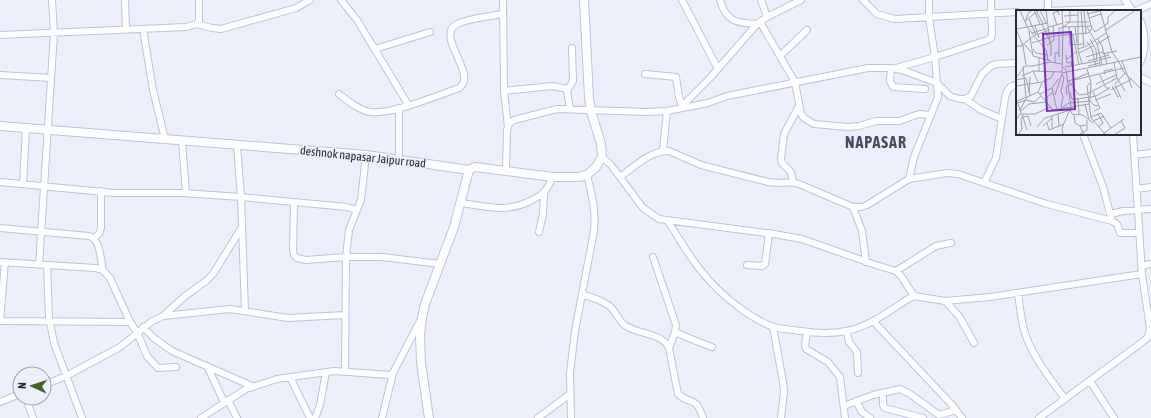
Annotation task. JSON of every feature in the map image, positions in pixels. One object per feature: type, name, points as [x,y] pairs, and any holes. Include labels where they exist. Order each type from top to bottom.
[{"type":"main road","points":[[506,171],[553,177],[587,176],[596,167],[602,157],[601,144],[591,111],[584,0]]},
{"type":"main road","name":"deshnok napasar Jaipur road","points":[[0,126],[237,146],[366,155],[469,170],[475,167],[506,171]]},
{"type":"main road","points":[[429,418],[421,362],[420,336],[422,318],[425,304],[454,227],[469,170]]},
{"type":"street","points":[[39,265],[52,78],[54,33],[52,0]]},
{"type":"street","points":[[125,0],[126,30]]},
{"type":"street","points":[[197,24],[199,20],[199,0]]},
{"type":"street","points":[[0,35],[186,27],[197,24],[221,29],[296,8],[310,0]]},
{"type":"street","points":[[341,0],[357,20],[409,106]]},
{"type":"street","points":[[503,0],[504,91],[508,127],[506,171]]},
{"type":"street","points":[[682,0],[718,69]]},
{"type":"street","points":[[720,0],[726,14],[731,19],[740,23],[759,23]]},
{"type":"street","points":[[761,0],[767,17]]},
{"type":"street","points":[[681,108],[759,23],[767,17],[801,0]]},
{"type":"street","points":[[863,0],[877,14],[903,20],[1016,12]]},
{"type":"street","points":[[909,179],[914,157],[937,100],[935,57],[929,18],[929,0]]},
{"type":"street","points":[[892,68],[935,57],[991,38],[991,0]]},
{"type":"street","points":[[1047,10],[1048,0]]},
{"type":"street","points":[[1125,0],[1131,9]]},
{"type":"street","points":[[1138,10],[1151,4]]},
{"type":"street","points":[[1089,10],[1131,9]]},
{"type":"street","points":[[339,94],[361,109],[371,112],[380,112],[409,106],[462,86],[464,73],[451,42],[451,29],[456,25],[465,22],[502,14]]},
{"type":"street","points":[[759,23],[795,82],[799,106],[804,118],[814,124],[848,127],[859,126],[876,120],[899,121],[919,114],[931,115]]},
{"type":"street","points":[[1141,24],[1144,48],[1141,61]]},
{"type":"street","points":[[143,29],[153,90],[165,139]]},
{"type":"street","points":[[780,56],[808,30]]},
{"type":"street","points":[[375,49],[430,32]]},
{"type":"street","points":[[570,109],[568,89],[573,81],[572,48]]},
{"type":"street","points":[[508,127],[514,120],[557,109],[591,111],[667,111],[708,103],[727,96],[868,68],[892,68],[902,70],[937,83],[950,96],[965,99],[971,96],[982,74],[991,66],[996,64],[1016,63]]},
{"type":"street","points":[[892,68],[890,81],[893,87],[924,89]]},
{"type":"street","points":[[645,74],[676,77],[681,108]]},
{"type":"street","points":[[0,75],[52,78]]},
{"type":"street","points":[[984,183],[996,158],[1007,90],[1010,87],[1016,85]]},
{"type":"street","points":[[504,91],[552,86],[568,89]]},
{"type":"street","points":[[965,99],[981,110],[1002,119]]},
{"type":"street","points":[[793,182],[791,172],[782,163],[781,159],[784,134],[799,106]]},
{"type":"street","points":[[399,108],[399,160]]},
{"type":"street","points":[[663,150],[667,111]]},
{"type":"street","points":[[23,184],[26,127]]},
{"type":"street","points":[[1083,135],[1103,187],[1112,221]]},
{"type":"street","points":[[1040,418],[1146,340],[1150,333],[1141,266],[1133,135]]},
{"type":"street","points":[[182,141],[186,193]]},
{"type":"street","points":[[237,146],[241,197],[245,311]]},
{"type":"street","points":[[620,177],[650,155],[663,150],[669,151],[701,165],[768,182],[777,184],[793,182],[854,207],[861,207],[867,205],[909,179],[947,173],[958,174],[1047,204],[1112,221],[1117,224],[1118,231],[1120,233],[1139,233]]},
{"type":"street","points":[[1134,155],[1151,152]]},
{"type":"street","points":[[345,371],[346,257],[349,230],[362,192],[366,155]]},
{"type":"street","points":[[602,157],[611,165],[643,208],[659,220],[769,233],[802,239],[896,271],[914,296]]},
{"type":"street","points":[[571,418],[570,373],[575,331],[595,216],[595,206],[587,176]]},
{"type":"street","points":[[461,203],[509,208],[517,206],[539,197],[544,193],[553,177]]},
{"type":"street","points":[[0,182],[114,193],[186,193],[241,197],[347,207],[357,210]]},
{"type":"street","points":[[1136,189],[1151,187]]},
{"type":"street","points":[[94,238],[99,234],[101,228],[101,191]]},
{"type":"street","points":[[539,232],[543,214],[544,193]]},
{"type":"street","points":[[294,202],[293,251],[297,258],[306,260],[346,257],[391,257],[440,264]]},
{"type":"street","points":[[854,207],[863,238],[866,262]]},
{"type":"street","points":[[1111,214],[1123,210],[1151,209]]},
{"type":"street","points":[[668,221],[686,251],[716,290],[758,321],[773,327],[807,332],[847,331],[873,321],[914,296],[945,300],[1018,294],[1142,274]]},
{"type":"street","points":[[52,382],[66,376],[120,347],[150,322],[163,316],[184,297],[206,281],[213,274],[242,227]]},
{"type":"street","points":[[0,228],[89,236],[94,238],[97,242],[103,270],[110,278],[130,322],[137,332],[144,350],[155,366],[161,368],[176,366]]},
{"type":"street","points":[[747,265],[762,266],[765,264],[769,233]]},
{"type":"street","points":[[896,271],[936,246],[951,243]]},
{"type":"street","points":[[653,257],[674,318],[675,332],[669,348]]},
{"type":"street","points":[[103,270],[95,268],[3,262],[0,321],[130,322]]},
{"type":"street","points":[[1141,266],[1151,264]]},
{"type":"street","points":[[47,266],[50,322],[54,343],[82,418]]},
{"type":"street","points":[[582,294],[608,305],[621,322],[627,326],[657,337],[666,343],[669,348],[678,394],[697,404],[703,418]]},
{"type":"street","points":[[1018,294],[1024,330],[1029,343],[1044,369],[1065,399]]},
{"type":"street","points":[[945,300],[959,316],[974,343]]},
{"type":"street","points":[[163,316],[230,309],[288,318],[345,315]]},
{"type":"street","points":[[382,418],[393,374],[422,318]]},
{"type":"street","points":[[873,321],[962,418]]},
{"type":"street","points":[[773,327],[784,382],[781,418]]},
{"type":"street","points":[[143,328],[172,351],[252,386]]},
{"type":"street","points":[[847,331],[849,342],[857,352],[858,373]]},
{"type":"street","points":[[675,332],[696,342],[712,347]]},
{"type":"street","points":[[807,332],[806,348],[828,362],[840,377],[845,418]]},
{"type":"street","points":[[207,366],[237,418]]},
{"type":"street","points":[[201,418],[252,386],[290,377],[345,371],[386,375],[393,374]]},
{"type":"street","points":[[315,417],[320,405],[326,372]]},
{"type":"street","points":[[290,377],[315,417]]},
{"type":"street","points":[[1090,381],[1114,418]]},
{"type":"street","points":[[844,406],[883,393],[902,389],[938,415],[956,410]]},
{"type":"street","points":[[883,393],[883,405],[885,408],[923,418]]},
{"type":"street","points":[[538,418],[570,394]]},
{"type":"street","points":[[0,402],[12,397]]},
{"type":"street","points":[[856,401],[862,412],[870,418]]},
{"type":"street","points":[[29,406],[33,418]]},
{"type":"district","name":"NAPASAR","points":[[876,142]]}]
